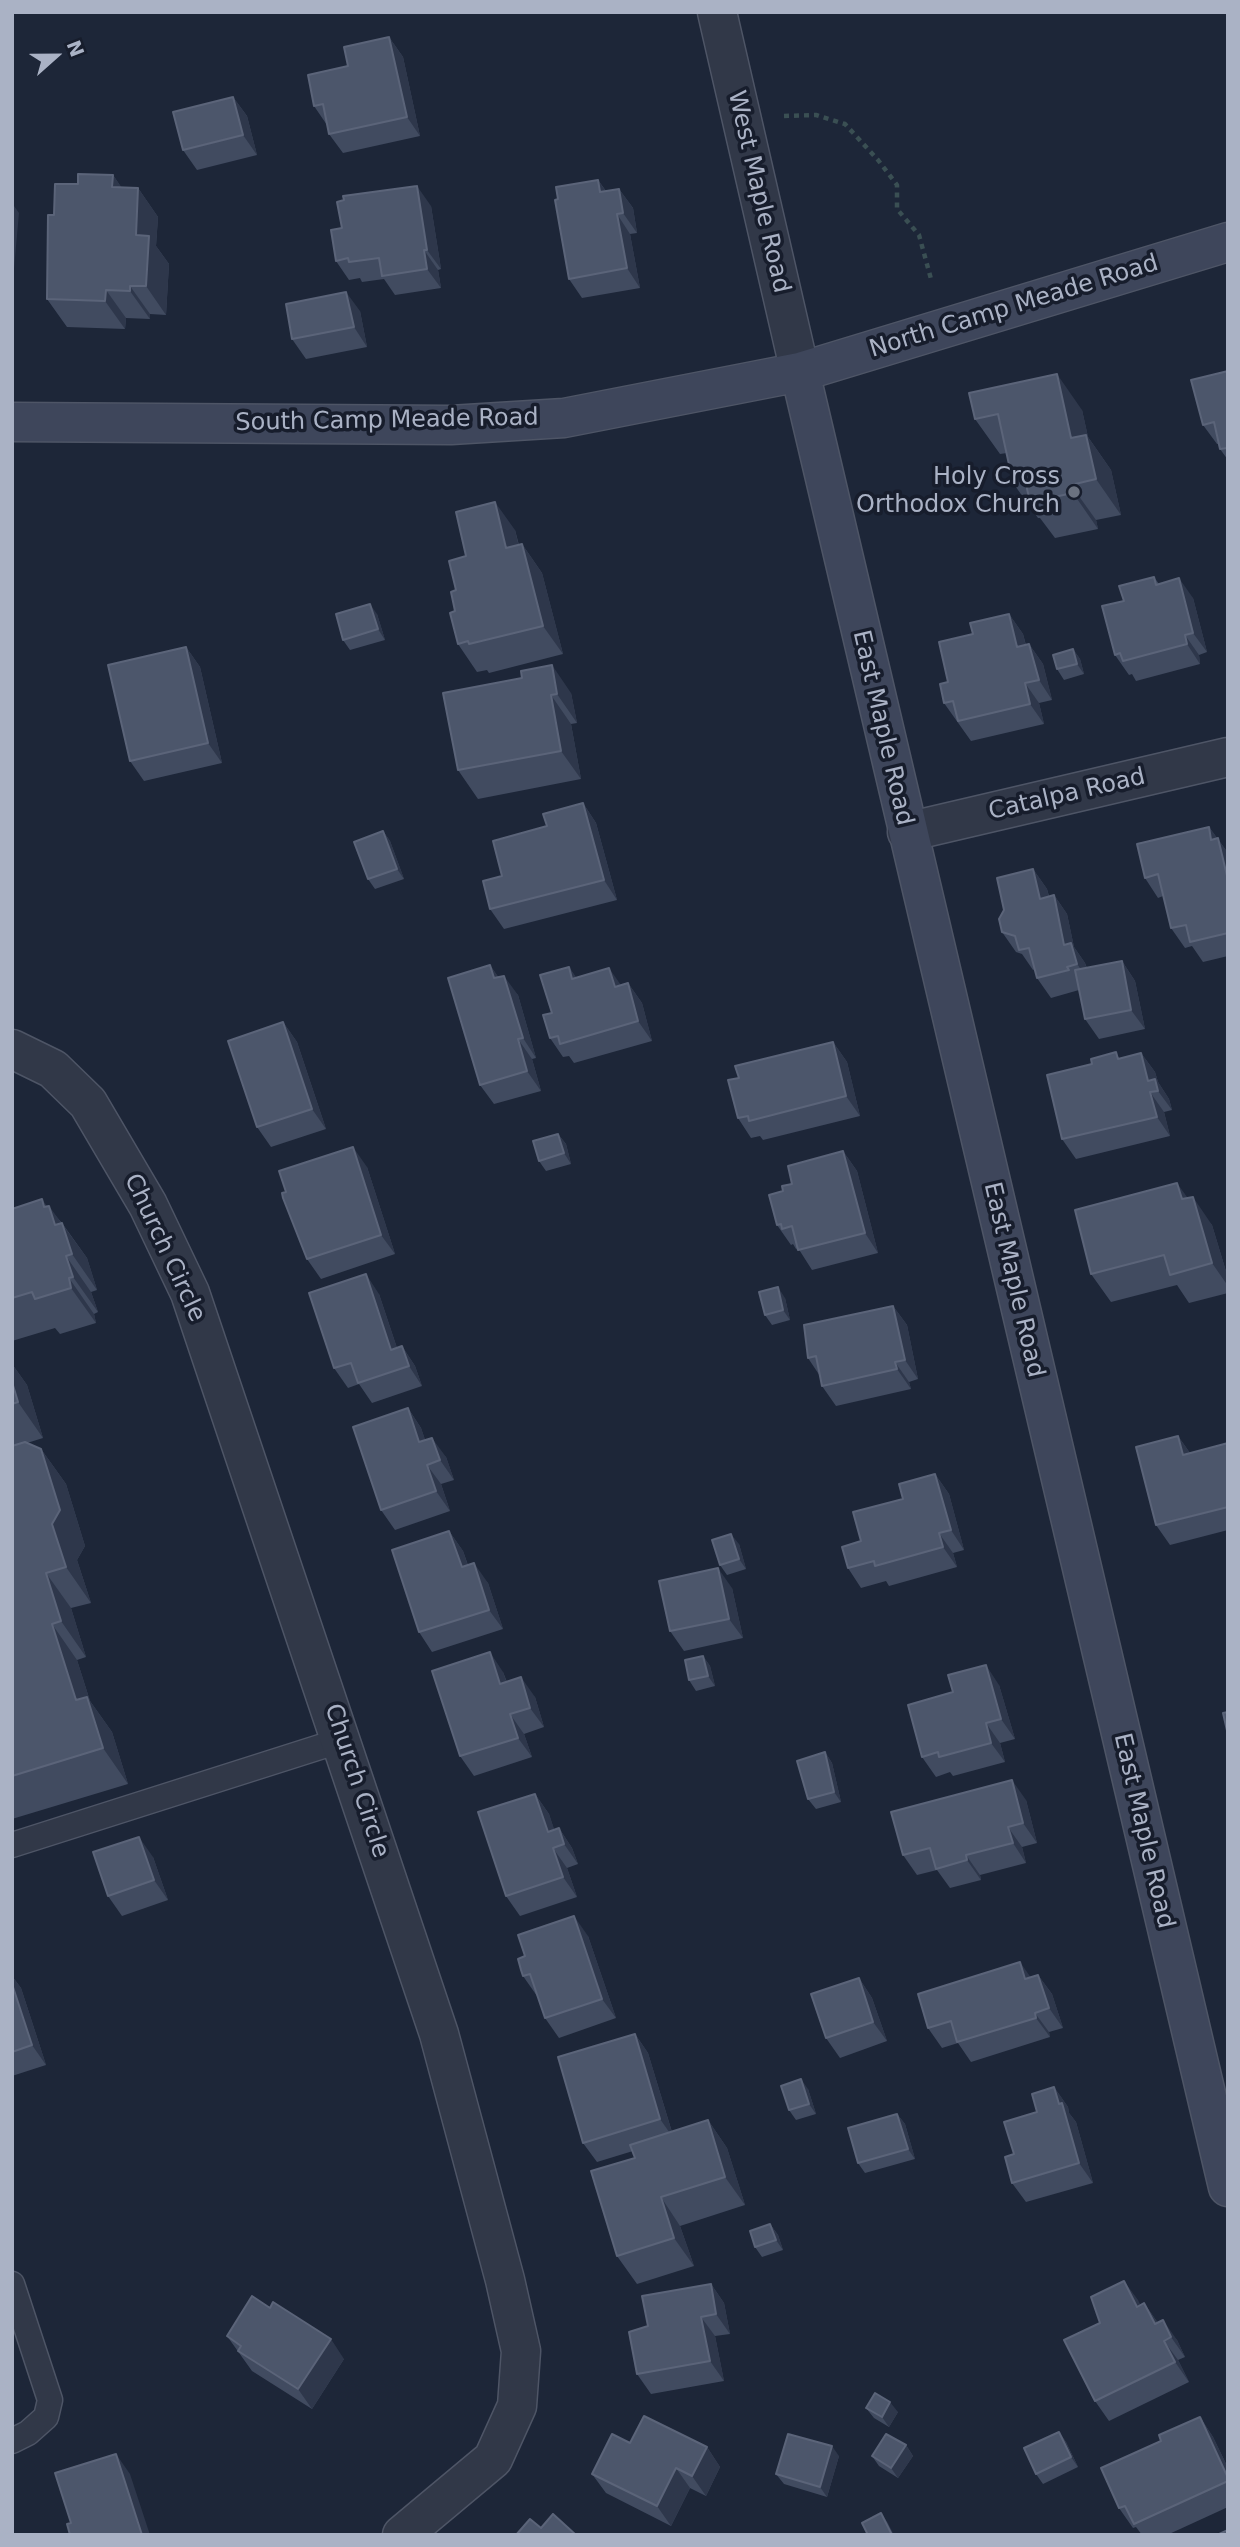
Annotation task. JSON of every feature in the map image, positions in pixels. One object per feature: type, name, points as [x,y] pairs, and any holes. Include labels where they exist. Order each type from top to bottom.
[{"type":"main road","name":"North Camp Meade Road","points":[[800,372],[1228,242]]},
{"type":"main road","name":"South Camp Meade Road","points":[[12,422],[451,425],[564,418],[800,372]]},
{"type":"main road","name":"East Maple Road","points":[[800,372],[906,832],[1228,2187]]},
{"type":"street","name":"West Maple Road","points":[[717,12],[800,372]]},
{"type":"street","name":"Catalpa Road","points":[[906,832],[1228,757]]},
{"type":"street","name":"Church Circle","points":[[12,1049],[53,1069],[88,1103],[148,1205],[190,1293],[439,2034],[505,2280],[521,2351],[517,2406],[494,2459],[402,2535]]},
{"type":"lane","points":[[12,1845],[342,1740]]},
{"type":"lane","points":[[12,2284],[50,2400],[46,2417],[28,2433],[12,2441]]},
{"type":"path","points":[[772,116],[816,115],[845,124],[897,185],[897,209],[919,235],[931,279]]},
{"type":"building","points":[[389,37],[407,117],[329,134],[323,104],[314,106],[308,75],[348,66],[344,47]]},
{"type":"building","points":[[233,97],[243,135],[183,150],[173,112]]},
{"type":"building","points":[[78,174],[113,175],[112,187],[138,188],[136,235],[149,236],[146,286],[130,286],[130,291],[106,290],[105,301],[47,299],[48,215],[54,215],[55,184],[78,184]]},
{"type":"building","points":[[598,180],[600,192],[619,189],[623,213],[617,214],[627,268],[569,279],[555,200],[558,199],[556,187]]},
{"type":"building","points":[[417,186],[427,250],[424,250],[427,269],[382,276],[379,258],[349,262],[348,258],[336,261],[331,230],[342,228],[337,202],[344,200],[343,196]]},
{"type":"building","points":[[346,292],[354,327],[292,339],[286,304]]},
{"type":"building","points":[[1228,371],[1228,452],[1227,448],[1220,449],[1214,422],[1203,425],[1191,380]]},
{"type":"building","points":[[1057,374],[1071,438],[1086,435],[1096,479],[1071,485],[1073,493],[1030,502],[1025,480],[1013,483],[998,414],[975,419],[969,393]]},
{"type":"building","points":[[495,502],[506,548],[522,544],[543,626],[469,644],[468,641],[458,644],[450,613],[455,611],[451,592],[456,590],[449,561],[466,556],[456,512]]},
{"type":"building","points":[[1154,577],[1156,585],[1179,578],[1193,633],[1185,635],[1187,644],[1123,661],[1120,653],[1115,655],[1102,606],[1124,601],[1119,586]]},
{"type":"building","points":[[370,604],[378,629],[343,640],[336,614]]},
{"type":"building","points":[[1009,614],[1017,647],[1029,644],[1039,680],[1025,683],[1030,704],[958,721],[953,701],[944,703],[940,684],[948,682],[939,642],[973,634],[970,623]]},
{"type":"building","points":[[186,647],[208,743],[130,761],[108,665]]},
{"type":"building","points":[[1073,649],[1077,664],[1057,669],[1053,655]]},
{"type":"building","points":[[552,665],[557,694],[551,695],[561,751],[458,770],[443,693],[522,678],[521,671]]},
{"type":"building","points":[[583,803],[604,880],[490,909],[483,881],[502,876],[493,841],[547,826],[543,814]]},
{"type":"building","points":[[1209,827],[1211,840],[1218,838],[1228,880],[1228,933],[1190,942],[1186,925],[1171,928],[1158,874],[1145,878],[1137,844]]},
{"type":"building","points":[[383,831],[397,869],[368,879],[354,842]]},
{"type":"building","points":[[1033,869],[1040,899],[1054,895],[1064,945],[1071,943],[1077,964],[1067,967],[1069,970],[1037,978],[1029,948],[1019,950],[1015,936],[1002,932],[999,919],[1004,910],[997,878]]},
{"type":"building","points":[[1122,961],[1131,1010],[1085,1019],[1075,970]]},
{"type":"building","points":[[490,965],[494,978],[504,976],[523,1038],[518,1039],[527,1071],[480,1085],[448,978]]},
{"type":"building","points":[[569,967],[572,979],[609,968],[615,987],[628,983],[638,1021],[560,1044],[558,1036],[550,1038],[543,1015],[552,1013],[540,975]]},
{"type":"building","points":[[283,1022],[312,1109],[257,1127],[228,1041]]},
{"type":"building","points":[[833,1042],[846,1096],[749,1121],[748,1116],[738,1118],[728,1080],[739,1078],[735,1066]]},
{"type":"building","points":[[1116,1052],[1118,1059],[1141,1053],[1148,1081],[1155,1079],[1158,1091],[1150,1092],[1157,1117],[1062,1139],[1047,1075],[1092,1064],[1091,1059]]},
{"type":"building","points":[[558,1134],[564,1153],[539,1161],[533,1141]]},
{"type":"building","points":[[353,1147],[381,1235],[307,1259],[283,1198],[282,1193],[286,1192],[279,1171]]},
{"type":"building","points":[[843,1151],[865,1233],[798,1250],[792,1226],[782,1229],[781,1224],[777,1225],[769,1195],[783,1191],[782,1186],[792,1184],[788,1166]]},
{"type":"building","points":[[1177,1183],[1182,1199],[1193,1197],[1212,1263],[1170,1275],[1164,1255],[1091,1274],[1075,1210]]},
{"type":"building","points":[[42,1199],[44,1207],[49,1206],[55,1225],[62,1223],[72,1254],[66,1256],[73,1277],[69,1278],[71,1288],[35,1299],[32,1292],[12,1298],[12,1209]]},
{"type":"building","points":[[366,1274],[391,1350],[402,1346],[409,1366],[358,1383],[351,1363],[334,1368],[309,1293]]},
{"type":"building","points":[[778,1287],[783,1310],[765,1315],[759,1292]]},
{"type":"building","points":[[893,1306],[905,1360],[895,1362],[897,1369],[822,1386],[816,1356],[808,1358],[804,1325]]},
{"type":"building","points":[[12,1382],[18,1402],[12,1404]]},
{"type":"building","points":[[408,1408],[419,1442],[432,1438],[440,1460],[427,1465],[436,1491],[381,1510],[353,1427]]},
{"type":"building","points":[[1178,1436],[1183,1455],[1228,1443],[1228,1507],[1156,1525],[1136,1447]]},
{"type":"building","points":[[25,1442],[41,1449],[60,1510],[52,1524],[66,1567],[46,1573],[61,1621],[52,1624],[76,1700],[87,1697],[103,1748],[12,1776],[12,1446]]},
{"type":"building","points":[[935,1474],[951,1530],[939,1533],[943,1547],[875,1566],[874,1561],[848,1568],[842,1547],[861,1541],[853,1512],[903,1499],[899,1484]]},
{"type":"building","points":[[449,1531],[462,1567],[474,1563],[489,1610],[419,1632],[392,1550]]},
{"type":"building","points":[[731,1534],[739,1559],[720,1565],[712,1540]]},
{"type":"building","points":[[718,1568],[729,1619],[670,1631],[659,1581]]},
{"type":"building","points":[[490,1652],[500,1684],[521,1677],[530,1708],[510,1714],[518,1738],[460,1756],[432,1671]]},
{"type":"building","points":[[703,1656],[708,1676],[689,1680],[685,1660]]},
{"type":"building","points":[[986,1665],[1001,1719],[986,1723],[991,1743],[939,1757],[938,1752],[922,1757],[908,1705],[953,1692],[948,1675]]},
{"type":"building","points":[[1228,1712],[1228,1735],[1223,1713]]},
{"type":"building","points":[[825,1752],[834,1792],[808,1799],[797,1761]]},
{"type":"building","points":[[1012,1780],[1023,1823],[1008,1827],[1013,1843],[966,1855],[967,1860],[936,1869],[930,1848],[903,1855],[891,1812]]},
{"type":"building","points":[[535,1794],[548,1832],[559,1828],[564,1844],[553,1848],[563,1877],[506,1896],[478,1812]]},
{"type":"building","points":[[139,1837],[154,1880],[108,1896],[93,1852]]},
{"type":"building","points":[[574,1916],[602,1999],[545,2018],[530,1974],[523,1976],[521,1970],[518,1959],[525,1956],[518,1935]]},
{"type":"building","points":[[1020,1962],[1025,1979],[1038,1975],[1049,2008],[1035,2013],[1036,2018],[957,2042],[951,2021],[928,2028],[918,1994]]},
{"type":"building","points":[[859,1978],[873,2022],[826,2038],[811,1994]]},
{"type":"building","points":[[12,1984],[32,2045],[12,2052]]},
{"type":"building","points":[[635,2034],[660,2119],[583,2143],[558,2057]]},
{"type":"building","points":[[801,2079],[809,2104],[789,2110],[781,2086]]},
{"type":"building","points":[[1054,2087],[1059,2104],[1062,2103],[1079,2163],[1012,2183],[1005,2157],[1014,2154],[1004,2122],[1037,2112],[1032,2094]]},
{"type":"building","points":[[897,2114],[908,2149],[858,2163],[848,2128]]},
{"type":"building","points":[[708,2120],[725,2177],[661,2197],[674,2238],[617,2256],[591,2171],[635,2158],[630,2145]]},
{"type":"building","points":[[770,2224],[776,2240],[755,2247],[750,2231]]},
{"type":"building","points":[[1124,2281],[1137,2307],[1144,2303],[1155,2324],[1163,2320],[1171,2337],[1164,2341],[1175,2362],[1095,2401],[1064,2340],[1100,2323],[1091,2297]]},
{"type":"building","points":[[711,2284],[716,2314],[701,2317],[710,2361],[637,2374],[629,2332],[648,2326],[642,2296]]},
{"type":"building","points":[[252,2296],[270,2308],[273,2302],[331,2339],[298,2389],[238,2351],[241,2346],[227,2336]]},
{"type":"building","points":[[875,2393],[890,2402],[882,2417],[866,2408]]},
{"type":"building","points":[[644,2416],[707,2447],[692,2476],[676,2468],[657,2506],[592,2474],[612,2434],[630,2443]]},
{"type":"building","points":[[1200,2417],[1228,2481],[1134,2524],[1125,2506],[1119,2508],[1101,2468],[1161,2441],[1159,2435]]},
{"type":"building","points":[[1059,2432],[1071,2457],[1036,2474],[1024,2448]]},
{"type":"building","points":[[788,2434],[832,2446],[820,2487],[776,2474]]},
{"type":"building","points":[[886,2434],[906,2445],[891,2468],[872,2456]]},
{"type":"building","points":[[116,2454],[142,2535],[70,2535],[67,2524],[71,2523],[55,2473]]},
{"type":"building","points":[[881,2513],[892,2535],[868,2535],[862,2523]]},
{"type":"building","points":[[553,2514],[576,2535],[516,2535],[530,2519],[541,2528]]},
{"type":"place","name":"Holy Cross Orthodox Church","points":[[1074,492]]}]
